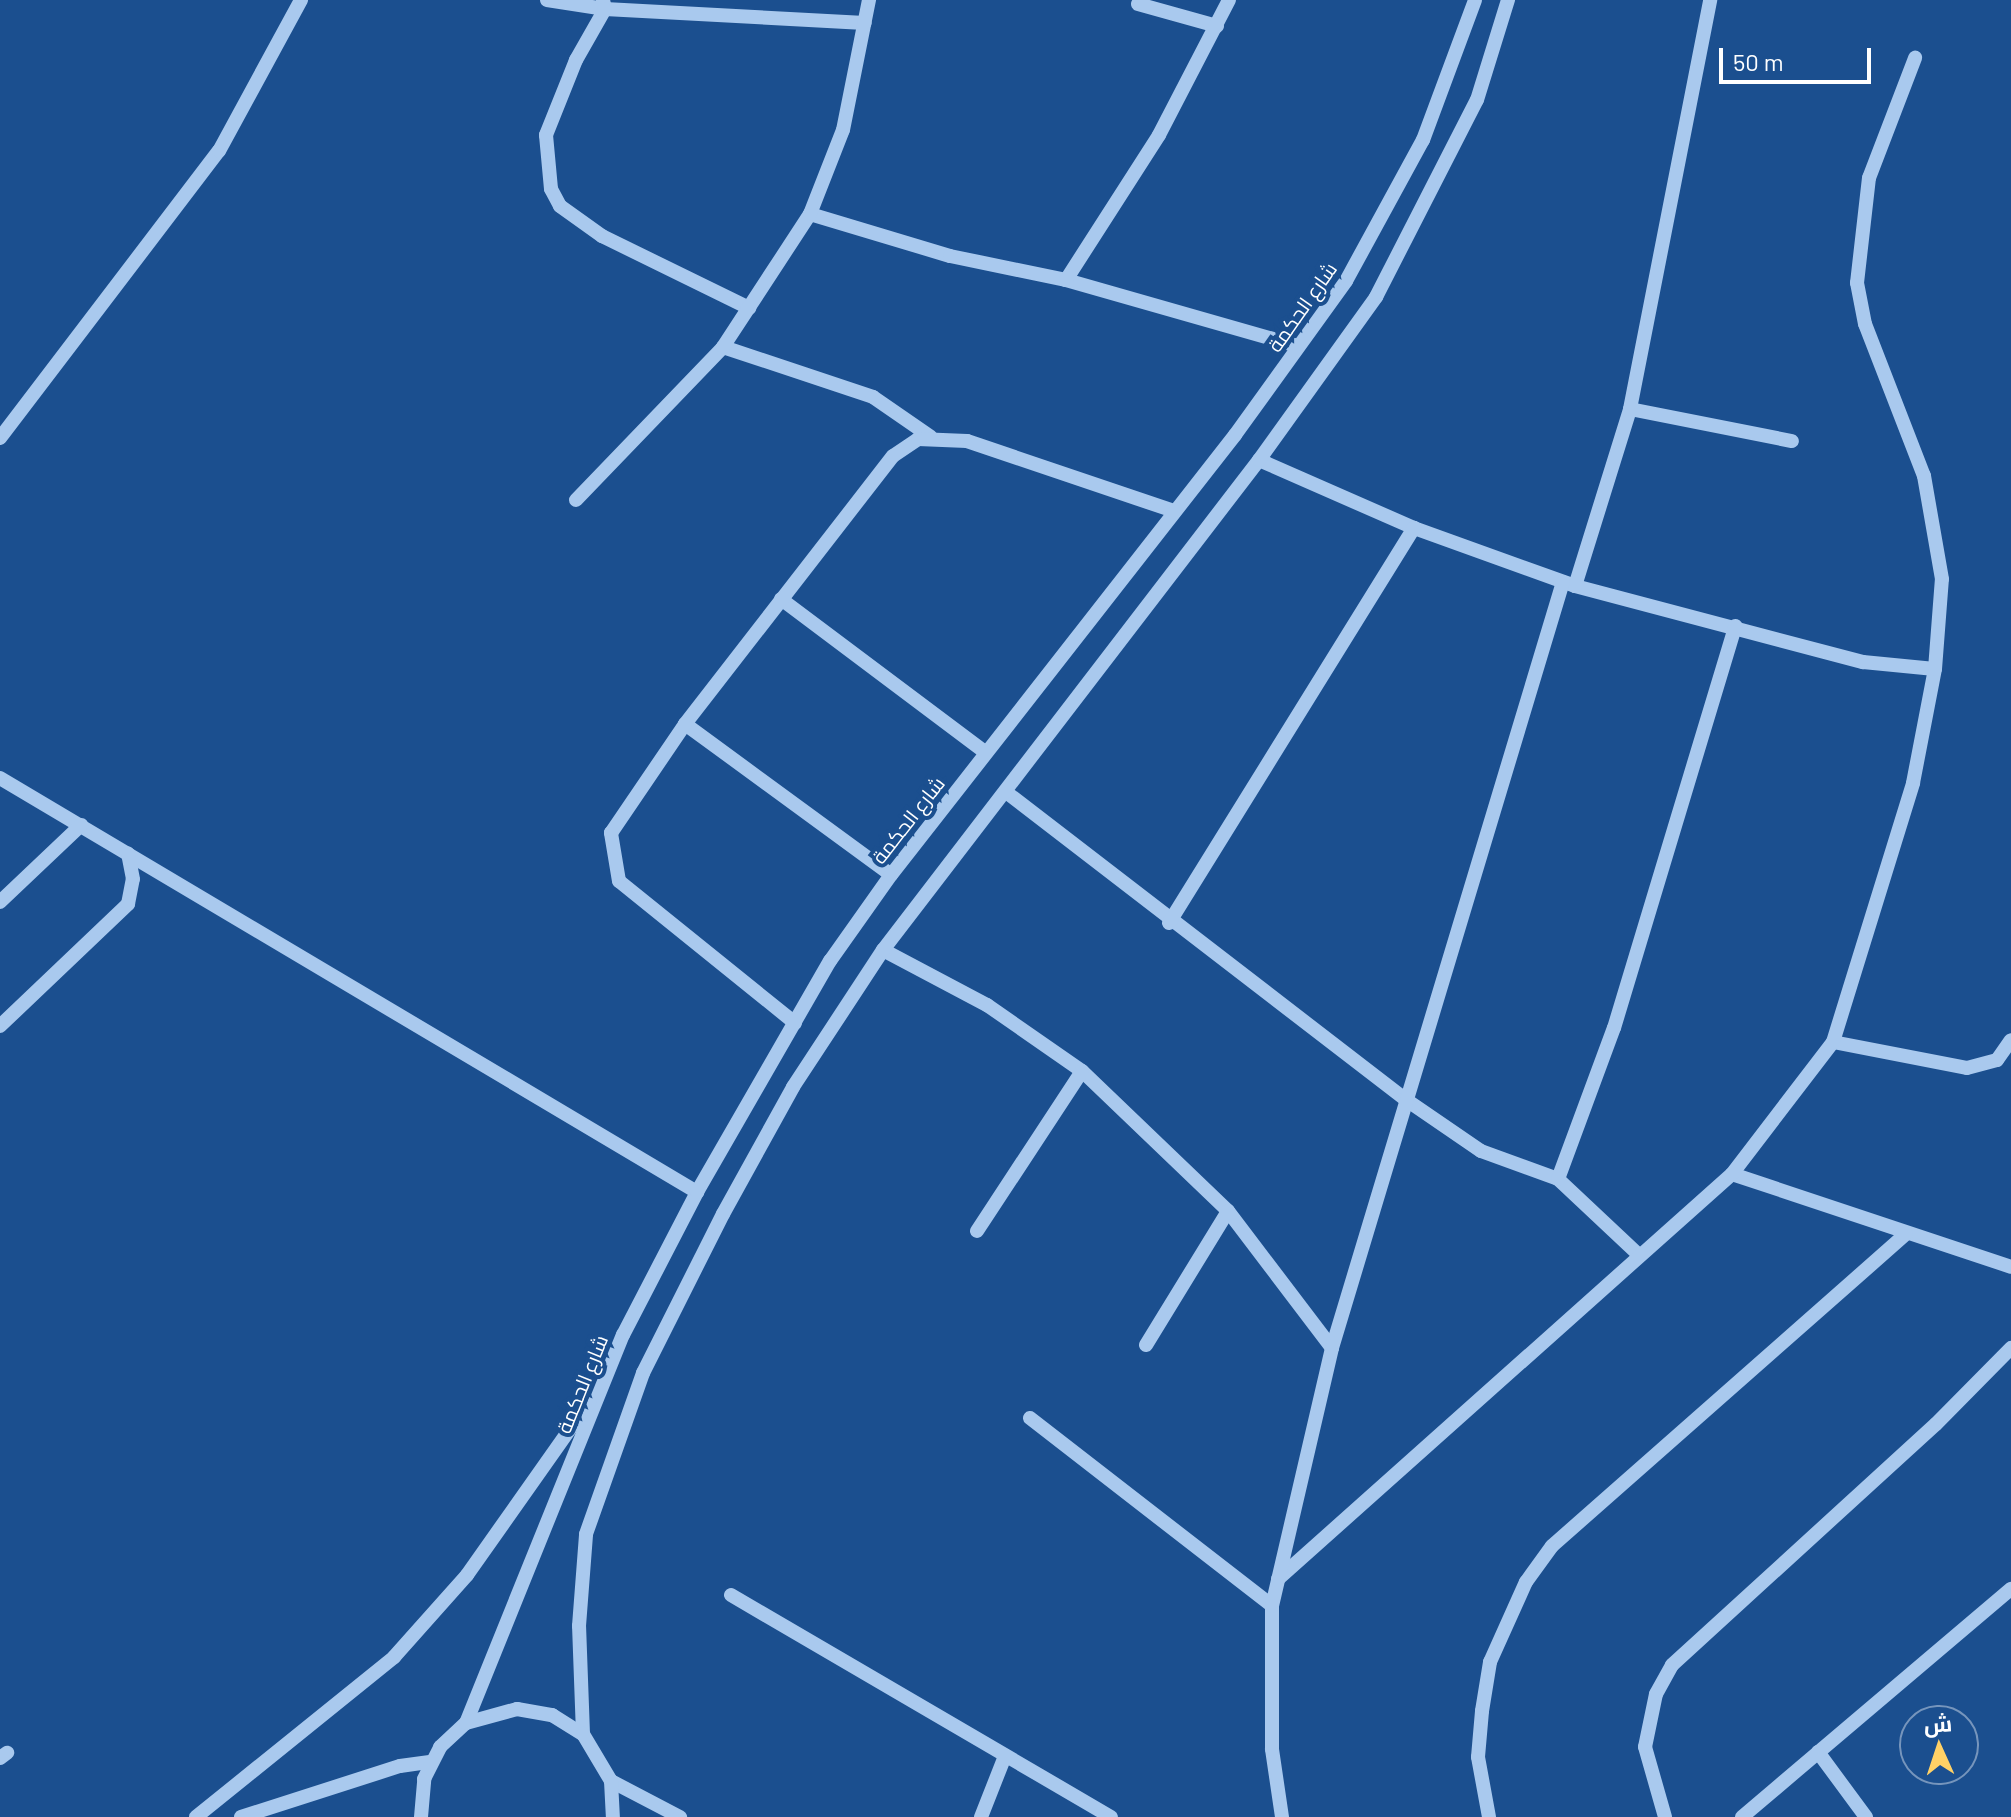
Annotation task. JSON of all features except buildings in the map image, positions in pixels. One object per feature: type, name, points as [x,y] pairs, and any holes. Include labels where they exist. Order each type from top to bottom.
[{"type":"street","points":[[0,438],[219,151],[301,0]]},
{"type":"street","points":[[547,0],[865,23]]},
{"type":"street","points":[[576,500],[723,347],[810,214],[843,130],[869,0]]},
{"type":"street","points":[[1066,280],[1159,135],[1229,0]]},
{"type":"street","name":"شارع الحكمة","points":[[466,1723],[602,1382],[697,1192],[795,1023],[891,875],[1235,435],[1346,281],[1396,193],[1447,85],[1475,0]]},
{"type":"street","points":[[613,1817],[611,1781],[583,1734],[579,1626],[586,1534],[622,1426],[649,1360],[723,1214],[793,1087],[883,950],[1259,460],[1376,297],[1408,240],[1477,100],[1508,0]]},
{"type":"street","points":[[1282,1817],[1272,1749],[1272,1606],[1332,1348],[1405,1099],[1569,584],[1630,409],[1710,0]]},
{"type":"street","points":[[1138,4],[1217,26]]},
{"type":"street","points":[[604,5],[576,60],[546,135],[551,189],[560,206],[602,236],[749,308]]},
{"type":"street","points":[[1278,1579],[1732,1174],[1833,1042],[1913,783],[1935,669],[1942,579],[1924,476],[1865,324],[1857,283],[1869,178],[1915,58]]},
{"type":"street","points":[[810,214],[950,256],[1066,280],[1298,346]]},
{"type":"street","points":[[723,347],[873,397],[931,437]]},
{"type":"street","points":[[1630,409],[1792,441]]},
{"type":"street","points":[[795,1023],[619,881],[611,833],[685,724],[893,456],[910,442],[931,437],[967,441],[1174,511]]},
{"type":"street","points":[[1259,460],[1414,528],[1569,584],[1863,662],[1935,669]]},
{"type":"street","points":[[1169,923],[1414,528]]},
{"type":"street","points":[[781,599],[986,753]]},
{"type":"street","points":[[1558,1179],[1614,1028],[1735,626]]},
{"type":"street","points":[[685,724],[891,875]]},
{"type":"street","points":[[0,778],[697,1192]]},
{"type":"street","points":[[1006,792],[1169,923],[1405,1099],[1481,1151],[1558,1179],[1639,1255]]},
{"type":"street","points":[[0,902],[81,825]]},
{"type":"street","points":[[0,1026],[128,904],[133,879],[128,853]]},
{"type":"street","points":[[883,950],[987,1005],[1082,1071],[1228,1211],[1332,1348]]},
{"type":"street","points":[[1833,1042],[1967,1068],[1997,1060],[2011,1040]]},
{"type":"street","points":[[977,1231],[1082,1071]]},
{"type":"street","points":[[1732,1174],[2011,1267]]},
{"type":"street","points":[[1146,1345],[1228,1211]]},
{"type":"street","points":[[1489,1817],[1478,1757],[1482,1711],[1490,1662],[1526,1582],[1552,1546],[1906,1234]]},
{"type":"street","points":[[1665,1817],[1645,1747],[1656,1694],[1672,1665],[1936,1424],[2011,1348]]},
{"type":"street","points":[[196,1817],[394,1657],[467,1575],[602,1382]]},
{"type":"street","points":[[1030,1418],[1272,1606]]},
{"type":"street","points":[[1742,1817],[2011,1589]]},
{"type":"street","points":[[731,1595],[1111,1817]]},
{"type":"street","points":[[421,1817],[430,1762],[466,1723],[499,1710],[535,1710],[583,1734]]},
{"type":"street","points":[[1818,1752],[1866,1817]]},
{"type":"street","points":[[981,1817],[1005,1756]]},
{"type":"street","points":[[241,1817],[400,1766],[430,1762]]},
{"type":"street","points":[[611,1781],[680,1817]]}]
